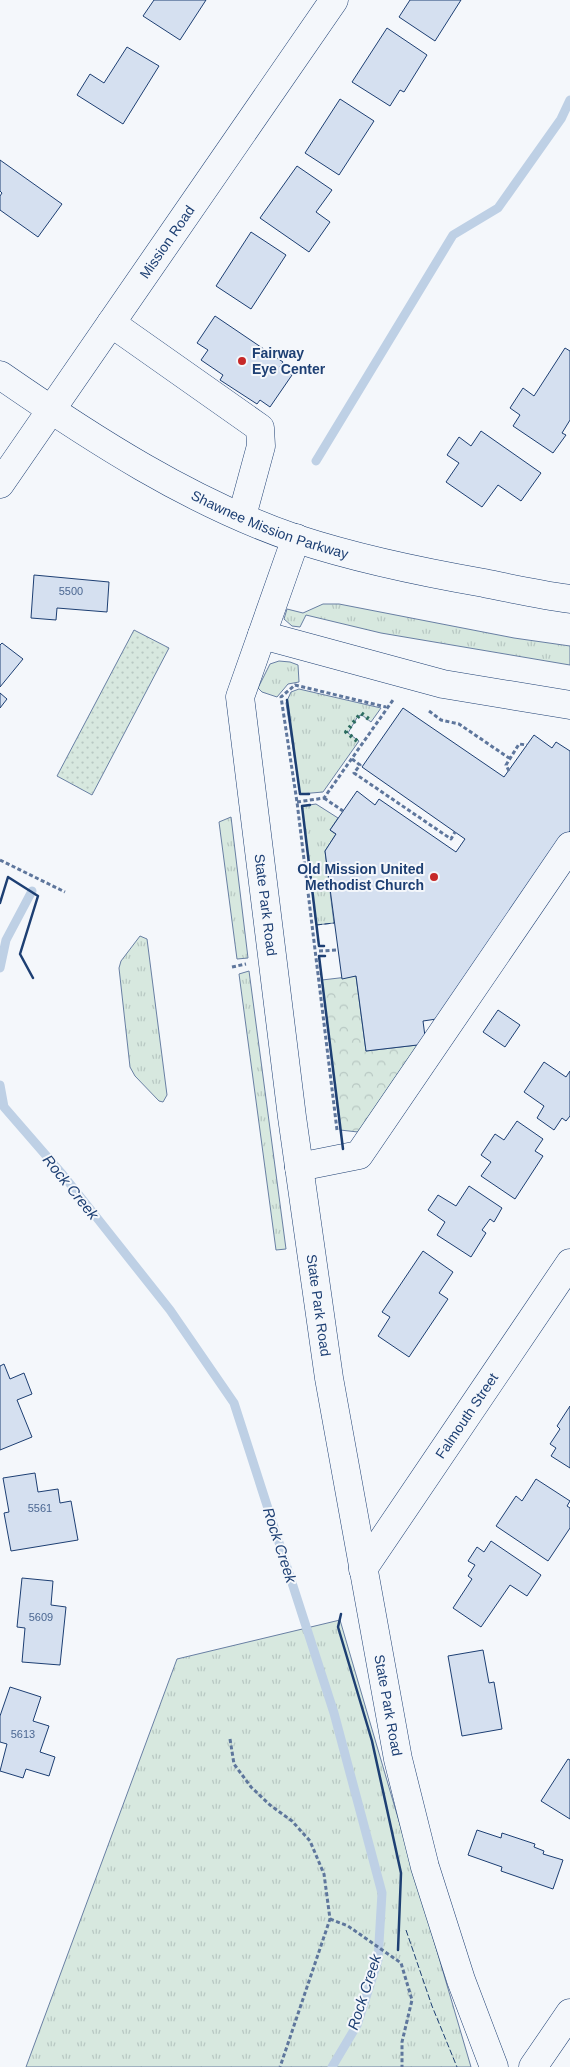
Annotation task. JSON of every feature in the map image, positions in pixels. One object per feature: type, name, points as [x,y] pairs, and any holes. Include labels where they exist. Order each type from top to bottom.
[{"type":"main road","name":"Mission Road","points":[[0,484],[334,0]]},
{"type":"main road","points":[[111,323],[260,428],[261,446],[242,516]]},
{"type":"main road","name":"Shawnee Mission Parkway","points":[[0,375],[128,459],[242,516],[296,538],[392,566],[569,597]]},
{"type":"main road","name":"State Park Road","points":[[296,538],[240,697],[299,1167],[329,1378],[398,1759],[426,1867],[461,1980],[494,2067]]},
{"type":"main road","points":[[262,635],[442,684],[570,705]]},
{"type":"main road","points":[[299,1167],[359,1155],[570,846]]},
{"type":"main road","name":"Falmouth Street","points":[[363,1568],[570,1263]]},
{"type":"main road","points":[[534,2067],[570,2013]]},
{"type":"path","points":[[341,1160],[298,802],[281,697],[284,692],[295,685],[386,707]]},
{"type":"path","points":[[324,798],[386,707],[398,697]]},
{"type":"path","points":[[421,706],[441,720],[459,724],[510,758]]},
{"type":"path","points":[[509,771],[506,765],[519,744],[527,745]]},
{"type":"path","points":[[352,759],[360,765],[354,773],[451,839],[456,832]]},
{"type":"path","points":[[298,802],[324,798],[343,811]]},
{"type":"path","points":[[0,860],[65,892]]},
{"type":"path","points":[[319,951],[338,950]]},
{"type":"path","points":[[230,1738],[234,1764],[251,1787],[270,1805],[292,1821],[310,1841],[324,1874],[330,1919],[280,2067]]},
{"type":"path","points":[[330,1919],[348,1926],[401,1963],[412,2000],[402,2042],[402,2067]]},
{"type":"green space","points":[[323,604],[339,604],[514,638],[570,646],[570,665],[381,633],[306,615],[300,627],[292,626],[284,619],[287,609],[303,613]]},
{"type":"green space","points":[[134,630],[169,648],[92,795],[57,776]]},
{"type":"green space","points":[[279,661],[298,665],[299,682],[288,684],[277,697],[262,692],[258,688],[270,664]]},
{"type":"green space","points":[[299,689],[381,708],[371,722],[362,715],[358,716],[348,733],[359,741],[323,792],[300,794],[286,703],[291,692]]},
{"type":"green space","points":[[316,804],[338,818],[330,830],[336,834],[325,851],[334,923],[316,925],[302,806]]},
{"type":"green space","points":[[231,817],[248,958],[237,959],[219,822]]},
{"type":"green space","points":[[140,936],[147,939],[167,1095],[163,1102],[159,1101],[135,1076],[130,1067],[119,968],[121,961]]},
{"type":"green space","points":[[249,971],[286,1249],[276,1250],[239,974]]},
{"type":"green space","points":[[356,976],[366,1051],[426,1044],[367,1133],[340,1130],[322,980]]},
{"type":"green space","points":[[340,1620],[471,2067],[26,2067],[177,1659]]},
{"type":"building","points":[[154,0],[206,0],[180,40],[143,16]]},
{"type":"building","points":[[410,0],[461,0],[435,41],[399,17]]},
{"type":"building","points":[[387,28],[427,55],[404,92],[400,90],[390,106],[352,82]]},
{"type":"building","points":[[127,47],[159,66],[123,124],[77,95],[90,74],[104,83]]},
{"type":"building","points":[[340,99],[374,121],[339,175],[305,153]]},
{"type":"building","points":[[0,160],[62,204],[38,237],[0,210],[0,196],[2,193],[0,191]]},
{"type":"building","points":[[297,166],[332,190],[316,212],[330,222],[309,252],[260,218]]},
{"type":"building","points":[[251,232],[286,255],[251,309],[216,286]]},
{"type":"building","name":"Fairway Eye Center","points":[[215,316],[283,362],[280,367],[292,375],[270,407],[260,400],[257,404],[220,380],[223,375],[201,360],[208,350],[197,343]]},
{"type":"building","points":[[565,348],[570,351],[570,420],[562,433],[566,435],[553,453],[513,426],[520,415],[510,408],[523,388],[534,396]]},
{"type":"building","points":[[481,431],[541,473],[521,501],[498,485],[482,507],[446,482],[459,463],[447,455],[459,437],[471,446]]},
{"type":"building","points":[[34,575],[109,582],[107,612],[57,608],[56,620],[31,618]]},
{"type":"building","points":[[2,643],[23,659],[0,687],[0,645]]},
{"type":"building","points":[[0,693],[7,699],[0,708]]},
{"type":"building","name":"Old Mission United Methodist Church","points":[[403,708],[504,777],[534,735],[552,748],[556,742],[570,751],[570,831],[522,902],[450,1017],[423,1021],[426,1044],[366,1051],[356,976],[342,979],[325,851],[336,834],[330,830],[357,791],[375,805],[379,799],[456,852],[465,839],[362,767]]},
{"type":"building","points":[[498,1010],[520,1025],[505,1047],[483,1032]]},
{"type":"building","points":[[544,1062],[566,1077],[570,1071],[570,1116],[566,1121],[562,1118],[554,1130],[537,1118],[544,1106],[524,1092]]},
{"type":"building","points":[[517,1121],[543,1139],[535,1151],[543,1156],[515,1199],[481,1176],[491,1162],[481,1155],[495,1134],[504,1140]]},
{"type":"building","points":[[469,1186],[502,1208],[494,1222],[490,1219],[482,1230],[486,1233],[471,1257],[437,1235],[445,1222],[428,1210],[438,1195],[456,1206]]},
{"type":"building","points":[[423,1251],[453,1272],[439,1293],[448,1299],[409,1357],[378,1336],[390,1317],[382,1312]]},
{"type":"building","points":[[4,1364],[10,1379],[24,1373],[32,1394],[17,1400],[32,1437],[0,1450],[0,1366]]},
{"type":"building","points":[[570,1406],[570,1468],[551,1456],[556,1448],[550,1444],[560,1429],[557,1426]]},
{"type":"building","points":[[35,1473],[38,1492],[58,1489],[60,1503],[71,1501],[78,1540],[11,1551],[4,1513],[9,1512],[3,1478]]},
{"type":"building","points":[[536,1479],[570,1501],[567,1506],[570,1508],[570,1528],[548,1561],[496,1526],[516,1496],[522,1501]]},
{"type":"building","points":[[491,1541],[541,1575],[527,1596],[510,1585],[481,1627],[453,1608],[472,1579],[468,1576],[475,1565],[468,1561],[477,1547],[484,1552]]},
{"type":"building","points":[[22,1578],[53,1581],[51,1605],[66,1607],[60,1665],[22,1662],[25,1628],[17,1627]]},
{"type":"building","points":[[483,1650],[489,1683],[494,1682],[502,1729],[462,1736],[448,1656]]},
{"type":"building","points":[[10,1687],[41,1697],[33,1721],[49,1726],[40,1752],[55,1757],[49,1776],[26,1769],[23,1778],[0,1771],[7,1744],[0,1742],[0,1716]]},
{"type":"building","points":[[568,1759],[570,1760],[570,1819],[541,1801]]},
{"type":"building","points":[[477,1830],[501,1838],[502,1833],[535,1844],[534,1847],[544,1851],[543,1854],[563,1860],[553,1889],[501,1871],[502,1867],[468,1855]]},
{"type":"waterway","points":[[316,461],[453,235],[498,208],[561,119],[570,100]]},
{"type":"waterway","points":[[0,968],[6,940],[32,891]]},
{"type":"waterway","name":"Rock Creek","points":[[0,1085],[4,1107],[63,1175],[170,1310],[234,1403],[334,1713],[382,1893],[378,1960],[357,2025],[332,2067]]},
{"type":"hedge","points":[[357,741],[346,732],[361,713],[370,720]]},
{"type":"fence","points":[[316,925],[334,923]]},
{"type":"fence","points":[[406,1930],[432,2006],[457,2067]]},
{"type":"wall","points":[[287,700],[300,794],[309,794]]},
{"type":"wall","points":[[310,805],[302,806],[319,946],[324,946]]},
{"type":"wall","points":[[0,903],[8,877],[38,896],[20,954],[33,978]]},
{"type":"wall","points":[[325,956],[319,956],[343,1149]]},
{"type":"wall","points":[[341,1614],[338,1627],[372,1741],[401,1873],[398,1950]]},
{"type":"place","name":"Fairway Eye Center","points":[[242,361]]},
{"type":"place","name":"Old Mission United Methodist Church","points":[[434,877]]}]
